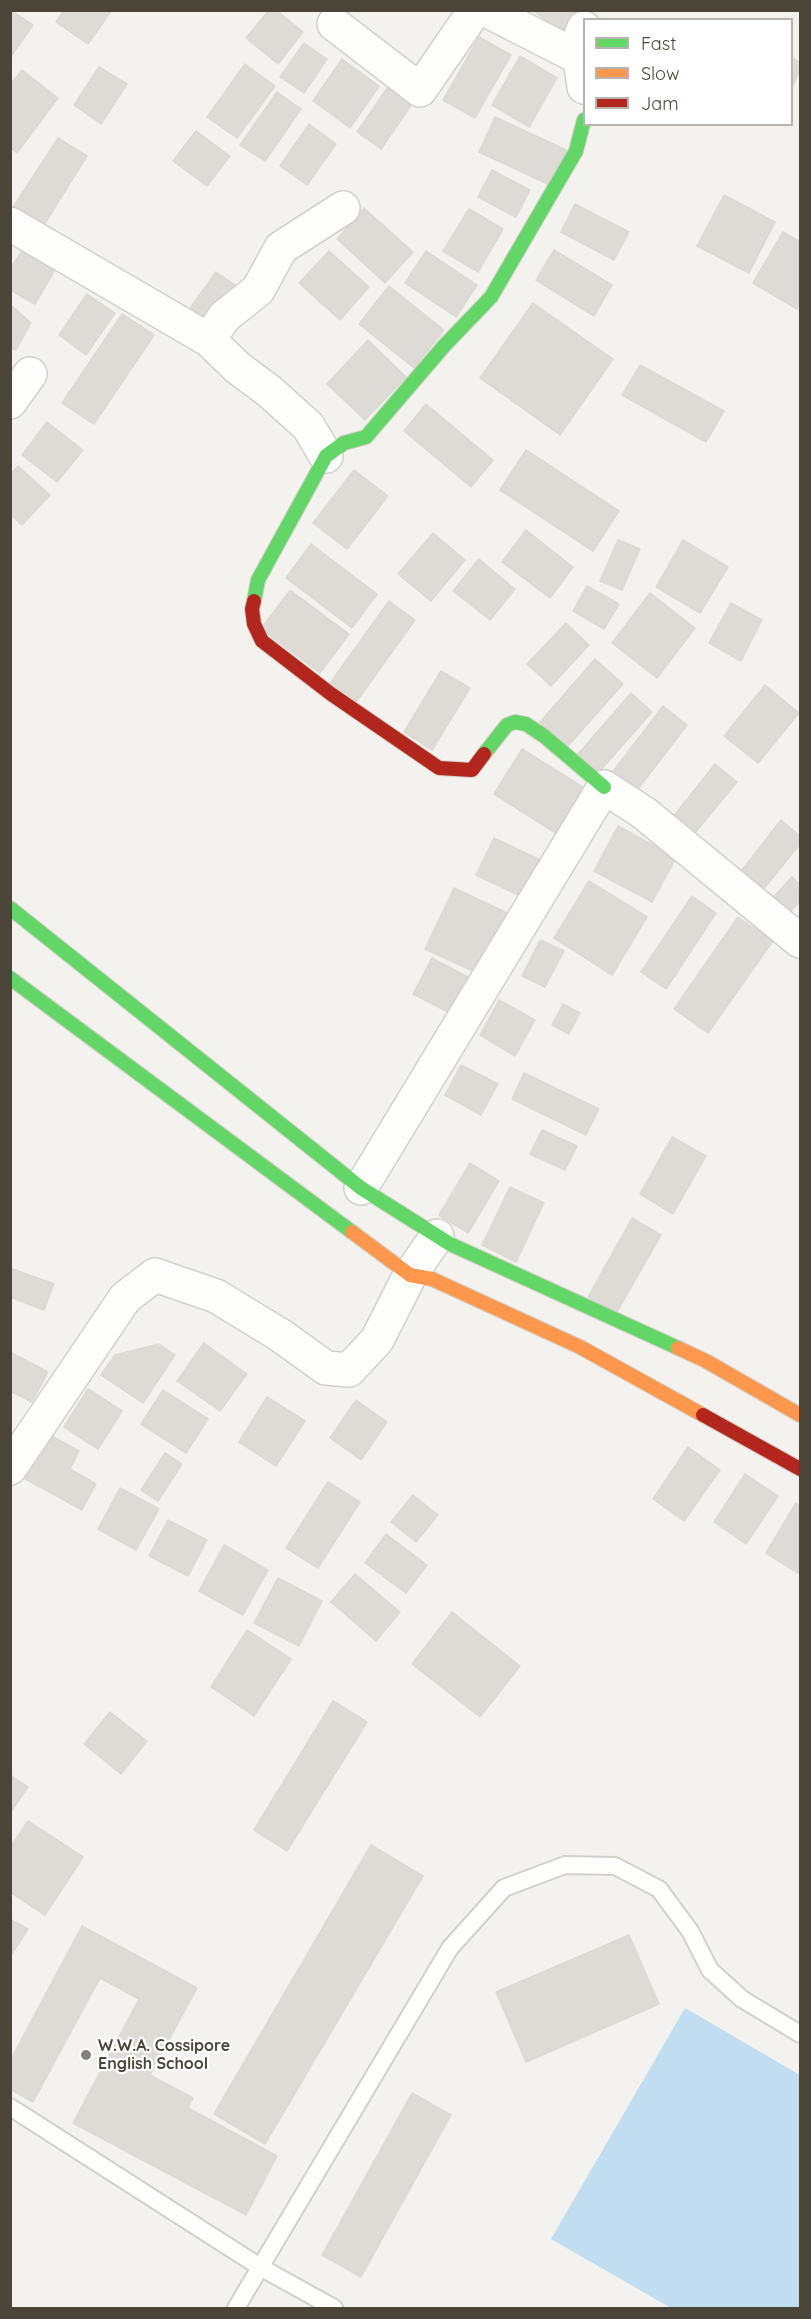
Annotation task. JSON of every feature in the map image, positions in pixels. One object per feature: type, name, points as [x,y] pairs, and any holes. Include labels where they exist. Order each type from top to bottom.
[{"type":"street","points":[[334,24],[420,90],[475,10]]},
{"type":"street","points":[[486,10],[583,58]]},
{"type":"street","points":[[583,126],[576,151],[491,297],[444,346],[366,437],[345,443],[326,456],[258,580],[252,609],[254,624],[262,641],[331,694],[439,768],[472,770],[507,725],[515,722],[525,724],[544,736],[604,787],[644,813],[801,941]]},
{"type":"street","points":[[209,340],[224,317],[258,290],[281,248],[343,208]]},
{"type":"street","points":[[13,233],[209,340],[238,368],[269,391],[308,426],[326,456]]},
{"type":"street","points":[[10,402],[30,374]]},
{"type":"street","points":[[362,1188],[604,787]]},
{"type":"street","points":[[10,908],[362,1188],[437,1236],[522,1278],[706,1361],[801,1414]]},
{"type":"street","points":[[10,978],[410,1275],[432,1280],[580,1347],[801,1469]]},
{"type":"street","points":[[10,1468],[125,1298],[155,1275],[216,1296],[280,1335],[326,1368],[349,1370],[377,1340],[410,1275],[437,1236]]},
{"type":"lane","points":[[236,2308],[450,1948],[504,1888],[565,1865],[615,1866],[659,1889],[690,1931],[710,1970],[742,1999],[801,2034]]},
{"type":"lane","points":[[10,2107],[260,2267],[334,2308]]},
{"type":"water","points":[[685,2008],[800,2075],[800,2308],[671,2308],[551,2239]]},
{"type":"building","points":[[10,10],[33,25],[10,58]]},
{"type":"building","points":[[64,10],[112,10],[88,44],[56,22]]},
{"type":"building","points":[[269,10],[276,10],[303,32],[278,64],[246,38]]},
{"type":"building","points":[[532,10],[580,10],[564,33]]},
{"type":"building","points":[[479,37],[511,55],[475,118],[443,100]]},
{"type":"building","points":[[304,43],[327,59],[304,93],[280,77]]},
{"type":"building","points":[[520,56],[557,78],[529,127],[492,105]]},
{"type":"building","points":[[342,59],[379,86],[350,128],[313,101]]},
{"type":"building","points":[[793,59],[800,63],[800,70],[793,86]]},
{"type":"building","points":[[245,64],[275,86],[237,138],[207,117]]},
{"type":"building","points":[[99,67],[127,84],[101,124],[74,105]]},
{"type":"building","points":[[22,70],[58,98],[17,153],[10,147],[10,85]]},
{"type":"building","points":[[390,84],[414,101],[381,149],[357,132]]},
{"type":"building","points":[[277,92],[301,109],[265,161],[240,145]]},
{"type":"building","points":[[495,117],[566,150],[550,185],[479,152]]},
{"type":"building","points":[[309,124],[336,144],[307,185],[280,166]]},
{"type":"building","points":[[196,131],[230,156],[207,186],[173,161]]},
{"type":"building","points":[[58,138],[87,156],[37,236],[10,212]]},
{"type":"building","points":[[492,170],[530,190],[516,217],[478,197]]},
{"type":"building","points":[[724,195],[775,222],[749,273],[697,246]]},
{"type":"building","points":[[575,204],[629,232],[614,260],[561,232]]},
{"type":"building","points":[[364,208],[413,252],[385,283],[337,239]]},
{"type":"building","points":[[469,209],[503,229],[478,272],[443,251]]},
{"type":"building","points":[[783,232],[800,242],[800,303],[797,309],[753,283]]},
{"type":"building","points":[[26,243],[59,263],[35,304],[10,290],[10,270]]},
{"type":"building","points":[[554,250],[612,285],[594,316],[536,280]]},
{"type":"building","points":[[329,251],[369,287],[340,320],[299,283]]},
{"type":"building","points":[[426,251],[477,285],[456,317],[405,283]]},
{"type":"building","points":[[216,272],[235,285],[202,332],[183,318]]},
{"type":"building","points":[[389,286],[444,330],[414,368],[359,324]]},
{"type":"building","points":[[87,294],[115,313],[86,355],[59,335]]},
{"type":"building","points":[[533,303],[613,359],[560,435],[480,378]]},
{"type":"building","points":[[10,304],[31,323],[16,350],[10,348]]},
{"type":"building","points":[[122,314],[154,335],[94,424],[62,403]]},
{"type":"building","points":[[368,340],[406,377],[365,420],[327,384]]},
{"type":"building","points":[[640,365],[724,411],[706,442],[622,395]]},
{"type":"building","points":[[426,404],[493,460],[471,487],[404,431]]},
{"type":"building","points":[[47,422],[83,450],[57,482],[22,455]]},
{"type":"building","points":[[526,450],[619,511],[593,551],[500,490]]},
{"type":"building","points":[[18,466],[50,495],[22,525],[10,514],[10,475]]},
{"type":"building","points":[[354,470],[388,496],[347,549],[313,523]]},
{"type":"building","points":[[526,530],[573,567],[550,598],[502,562]]},
{"type":"building","points":[[433,533],[465,560],[431,601],[398,574]]},
{"type":"building","points":[[618,540],[640,549],[622,590],[600,581]]},
{"type":"building","points":[[683,540],[728,567],[700,613],[656,587]]},
{"type":"building","points":[[311,544],[377,594],[352,628],[286,578]]},
{"type":"building","points":[[479,559],[515,589],[490,620],[453,591]]},
{"type":"building","points":[[587,586],[619,604],[604,629],[573,611]]},
{"type":"building","points":[[290,590],[349,634],[320,673],[261,629]]},
{"type":"building","points":[[650,593],[695,628],[657,678],[612,643]]},
{"type":"building","points":[[389,601],[415,620],[354,705],[328,686]]},
{"type":"building","points":[[731,603],[762,620],[741,661],[709,643]]},
{"type":"building","points":[[566,623],[589,645],[551,686],[527,664]]},
{"type":"building","points":[[595,659],[623,684],[567,747],[540,722]]},
{"type":"building","points":[[441,671],[470,688],[432,750],[404,732]]},
{"type":"building","points":[[765,685],[799,713],[758,763],[724,736]]},
{"type":"building","points":[[631,693],[652,712],[599,772],[578,754]]},
{"type":"building","points":[[663,706],[687,725],[632,797],[608,778]]},
{"type":"building","points":[[522,749],[594,794],[565,839],[494,794]]},
{"type":"building","points":[[715,764],[737,782],[690,839],[669,822]]},
{"type":"building","points":[[781,820],[800,836],[800,844],[758,896],[736,878]]},
{"type":"building","points":[[618,826],[676,858],[652,902],[594,871]]},
{"type":"building","points":[[494,838],[551,865],[533,902],[476,875]]},
{"type":"building","points":[[792,877],[800,885],[800,901],[782,921],[765,906]]},
{"type":"building","points":[[589,881],[647,917],[612,975],[554,938]]},
{"type":"building","points":[[454,888],[516,917],[488,978],[425,949]]},
{"type":"building","points":[[692,896],[716,913],[666,989],[641,972]]},
{"type":"building","points":[[738,917],[773,941],[708,1033],[674,1009]]},
{"type":"building","points":[[540,940],[564,951],[545,987],[522,976]]},
{"type":"building","points":[[432,958],[475,981],[456,1016],[413,994]]},
{"type":"building","points":[[499,1000],[535,1020],[515,1056],[480,1035]]},
{"type":"building","points":[[563,1004],[580,1013],[569,1034],[552,1025]]},
{"type":"building","points":[[461,1065],[498,1084],[481,1115],[445,1095]]},
{"type":"building","points":[[524,1073],[599,1109],[586,1135],[512,1099]]},
{"type":"building","points":[[542,1130],[577,1146],[565,1170],[530,1154]]},
{"type":"building","points":[[672,1137],[706,1156],[673,1214],[640,1194]]},
{"type":"building","points":[[470,1163],[499,1181],[468,1233],[439,1215]]},
{"type":"building","points":[[510,1187],[544,1203],[516,1262],[482,1245]]},
{"type":"building","points":[[632,1218],[661,1235],[617,1312],[588,1297]]},
{"type":"building","points":[[10,1268],[54,1284],[44,1310],[10,1297]]},
{"type":"building","points":[[204,1343],[247,1374],[220,1411],[177,1381]]},
{"type":"building","points":[[159,1344],[175,1355],[143,1403],[101,1375],[115,1355]]},
{"type":"building","points":[[10,1352],[48,1372],[32,1402],[10,1391]]},
{"type":"building","points":[[88,1389],[122,1411],[98,1449],[64,1427]]},
{"type":"building","points":[[163,1390],[208,1419],[186,1453],[141,1424]]},
{"type":"building","points":[[267,1397],[305,1421],[276,1466],[239,1442]]},
{"type":"building","points":[[356,1400],[387,1422],[361,1460],[330,1438]]},
{"type":"building","points":[[46,1433],[79,1451],[70,1469],[96,1484],[82,1510],[22,1477]]},
{"type":"building","points":[[688,1447],[720,1470],[684,1521],[653,1499]]},
{"type":"building","points":[[165,1453],[182,1464],[158,1501],[141,1490]]},
{"type":"building","points":[[745,1474],[778,1496],[746,1544],[714,1522]]},
{"type":"building","points":[[328,1482],[360,1502],[318,1568],[286,1548]]},
{"type":"building","points":[[120,1488],[159,1509],[136,1550],[98,1529]]},
{"type":"building","points":[[413,1495],[438,1515],[416,1542],[391,1522]]},
{"type":"building","points":[[796,1503],[800,1506],[800,1569],[798,1573],[766,1553]]},
{"type":"building","points":[[168,1520],[207,1540],[188,1576],[149,1556]]},
{"type":"building","points":[[386,1534],[427,1565],[406,1593],[365,1563]]},
{"type":"building","points":[[224,1545],[268,1570],[243,1615],[199,1591]]},
{"type":"building","points":[[355,1574],[400,1612],[376,1641],[331,1602]]},
{"type":"building","points":[[278,1578],[322,1601],[299,1646],[254,1623]]},
{"type":"building","points":[[452,1612],[520,1666],[480,1717],[412,1664]]},
{"type":"building","points":[[247,1630],[291,1659],[254,1716],[211,1687]]},
{"type":"building","points":[[333,1701],[367,1722],[287,1851],[254,1830]]},
{"type":"building","points":[[110,1712],[147,1741],[121,1774],[84,1744]]},
{"type":"building","points":[[10,1775],[28,1787],[10,1813]]},
{"type":"building","points":[[28,1821],[83,1857],[45,1915],[10,1892],[10,1848]]},
{"type":"building","points":[[371,1845],[423,1876],[265,2144],[214,2114]]},
{"type":"building","points":[[10,1919],[28,1929],[10,1957]]},
{"type":"building","points":[[82,1926],[197,1988],[150,2075],[193,2098],[188,2108],[277,2156],[246,2215],[73,2123],[139,1999],[100,1978],[33,2102],[10,2089],[10,2061]]},
{"type":"building","points":[[629,1935],[659,2004],[526,2062],[496,1992]]},
{"type":"building","points":[[412,2093],[451,2115],[361,2277],[322,2255]]},
{"type":"traffic: fast","points":[[254,601],[258,580],[326,456],[344,443],[366,437],[444,346],[491,297],[576,151],[583,124]]},
{"type":"traffic: fast","points":[[484,754],[507,725],[515,722],[526,724],[544,736],[604,787]]},
{"type":"traffic: fast","points":[[10,908],[361,1188],[450,1244],[678,1348]]},
{"type":"traffic: fast","points":[[10,978],[352,1232]]},
{"type":"traffic: slow","points":[[352,1232],[410,1275],[432,1279],[580,1347],[703,1415]]},
{"type":"traffic: slow","points":[[678,1348],[706,1361],[800,1415]]},
{"type":"traffic: jam","points":[[254,601],[252,609],[254,624],[262,641],[331,694],[439,768],[472,770],[484,754]]},
{"type":"traffic: jam","points":[[703,1415],[800,1469]]},
{"type":"place","name":"W.W.A. Cossipore English School","points":[[86,2055]]}]
